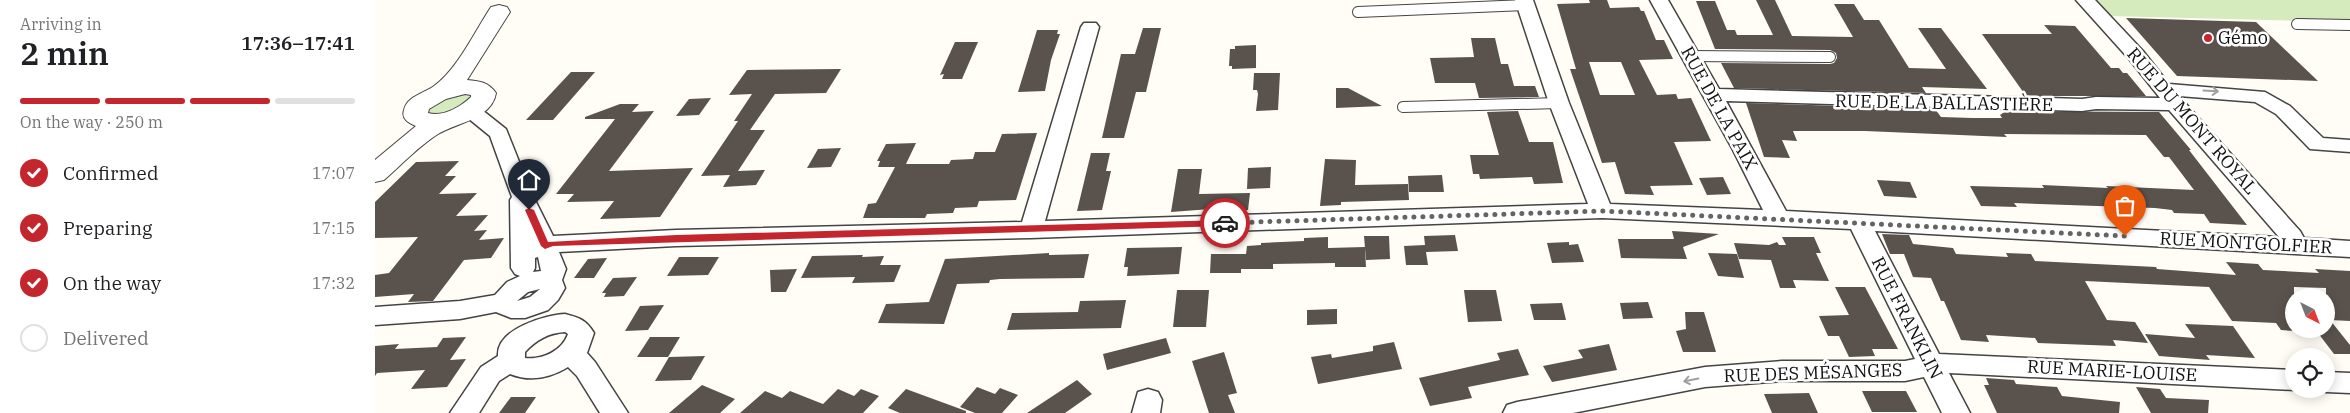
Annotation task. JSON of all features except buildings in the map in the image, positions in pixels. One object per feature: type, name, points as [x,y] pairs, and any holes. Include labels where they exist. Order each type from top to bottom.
[{"type":"street","name":"RUE DE LA PAIX","points":[[1659,0],[1744,150],[1777,218]]},
{"type":"street","name":"RUE DU MONT ROYAL","points":[[2085,0],[2136,54],[2175,104],[2292,237],[2294,246]]},
{"type":"street","points":[[1525,3],[1559,103],[1603,211]]},
{"type":"street","points":[[375,167],[416,117],[416,109],[441,92],[458,76],[502,6]]},
{"type":"street","points":[[375,174],[429,129],[465,106],[479,73],[502,6]]},
{"type":"street","points":[[1031,230],[1090,27]]},
{"type":"street","points":[[441,92],[457,88],[465,106],[499,133],[521,194],[535,249],[554,269],[550,287],[552,303],[558,315],[565,323]]},
{"type":"street","points":[[2163,89],[2258,96],[2269,100],[2286,111],[2317,144],[2350,146]]},
{"type":"street","name":"RUE DE LA BALLASTIÈRE","points":[[1713,95],[2072,105],[2096,103],[2175,104]]},
{"type":"street","points":[[416,117],[425,121],[465,106]]},
{"type":"street","name":"RUE MONTGOLFIER","points":[[535,249],[553,244],[676,238],[1031,230],[1603,211],[1859,222],[2350,249]]},
{"type":"street","name":"RUE FRANKLIN","points":[[1859,222],[1956,413]]},
{"type":"street","points":[[521,285],[535,249]]},
{"type":"street","points":[[524,337],[521,320],[510,306],[508,294],[521,285],[537,280],[550,287]]},
{"type":"street","points":[[375,316],[537,305],[550,287]]},
{"type":"street","points":[[565,323],[576,326],[581,332],[578,342],[573,349],[555,362],[541,367],[521,368],[511,361],[511,352],[524,337],[544,326],[565,323]]},
{"type":"street","points":[[573,349],[574,357],[586,369],[614,413]]},
{"type":"street","points":[[464,413],[490,374],[511,361]]},
{"type":"street","name":"RUE MARIE-LOUISE","points":[[1931,364],[1947,363],[2285,380]]},
{"type":"street","name":"RUE DES MÉSANGES","points":[[1517,413],[1705,377],[1782,371],[1905,371],[1922,369],[1931,364]]},
{"type":"street","points":[[2335,382],[2350,383]]},
{"type":"lane","points":[[1358,12],[1525,3]]},
{"type":"lane","points":[[2297,24],[2350,25]]},
{"type":"lane","points":[[1691,56],[1830,57]]},
{"type":"lane","points":[[1403,107],[1559,103]]},
{"type":"green space","points":[[2079,0],[2350,0],[2350,22],[2108,16]]},
{"type":"green space","points":[[456,92],[474,95],[457,112],[427,115],[425,108]]},
{"type":"way so far","points":[[1225,223],[1603,211],[1760,217],[2125,236]]},
{"type":"place","name":"Gémo","points":[[2208,38]]},
{"type":"route","points":[[529,210],[545,246],[553,244],[676,238],[1225,223]]}]
